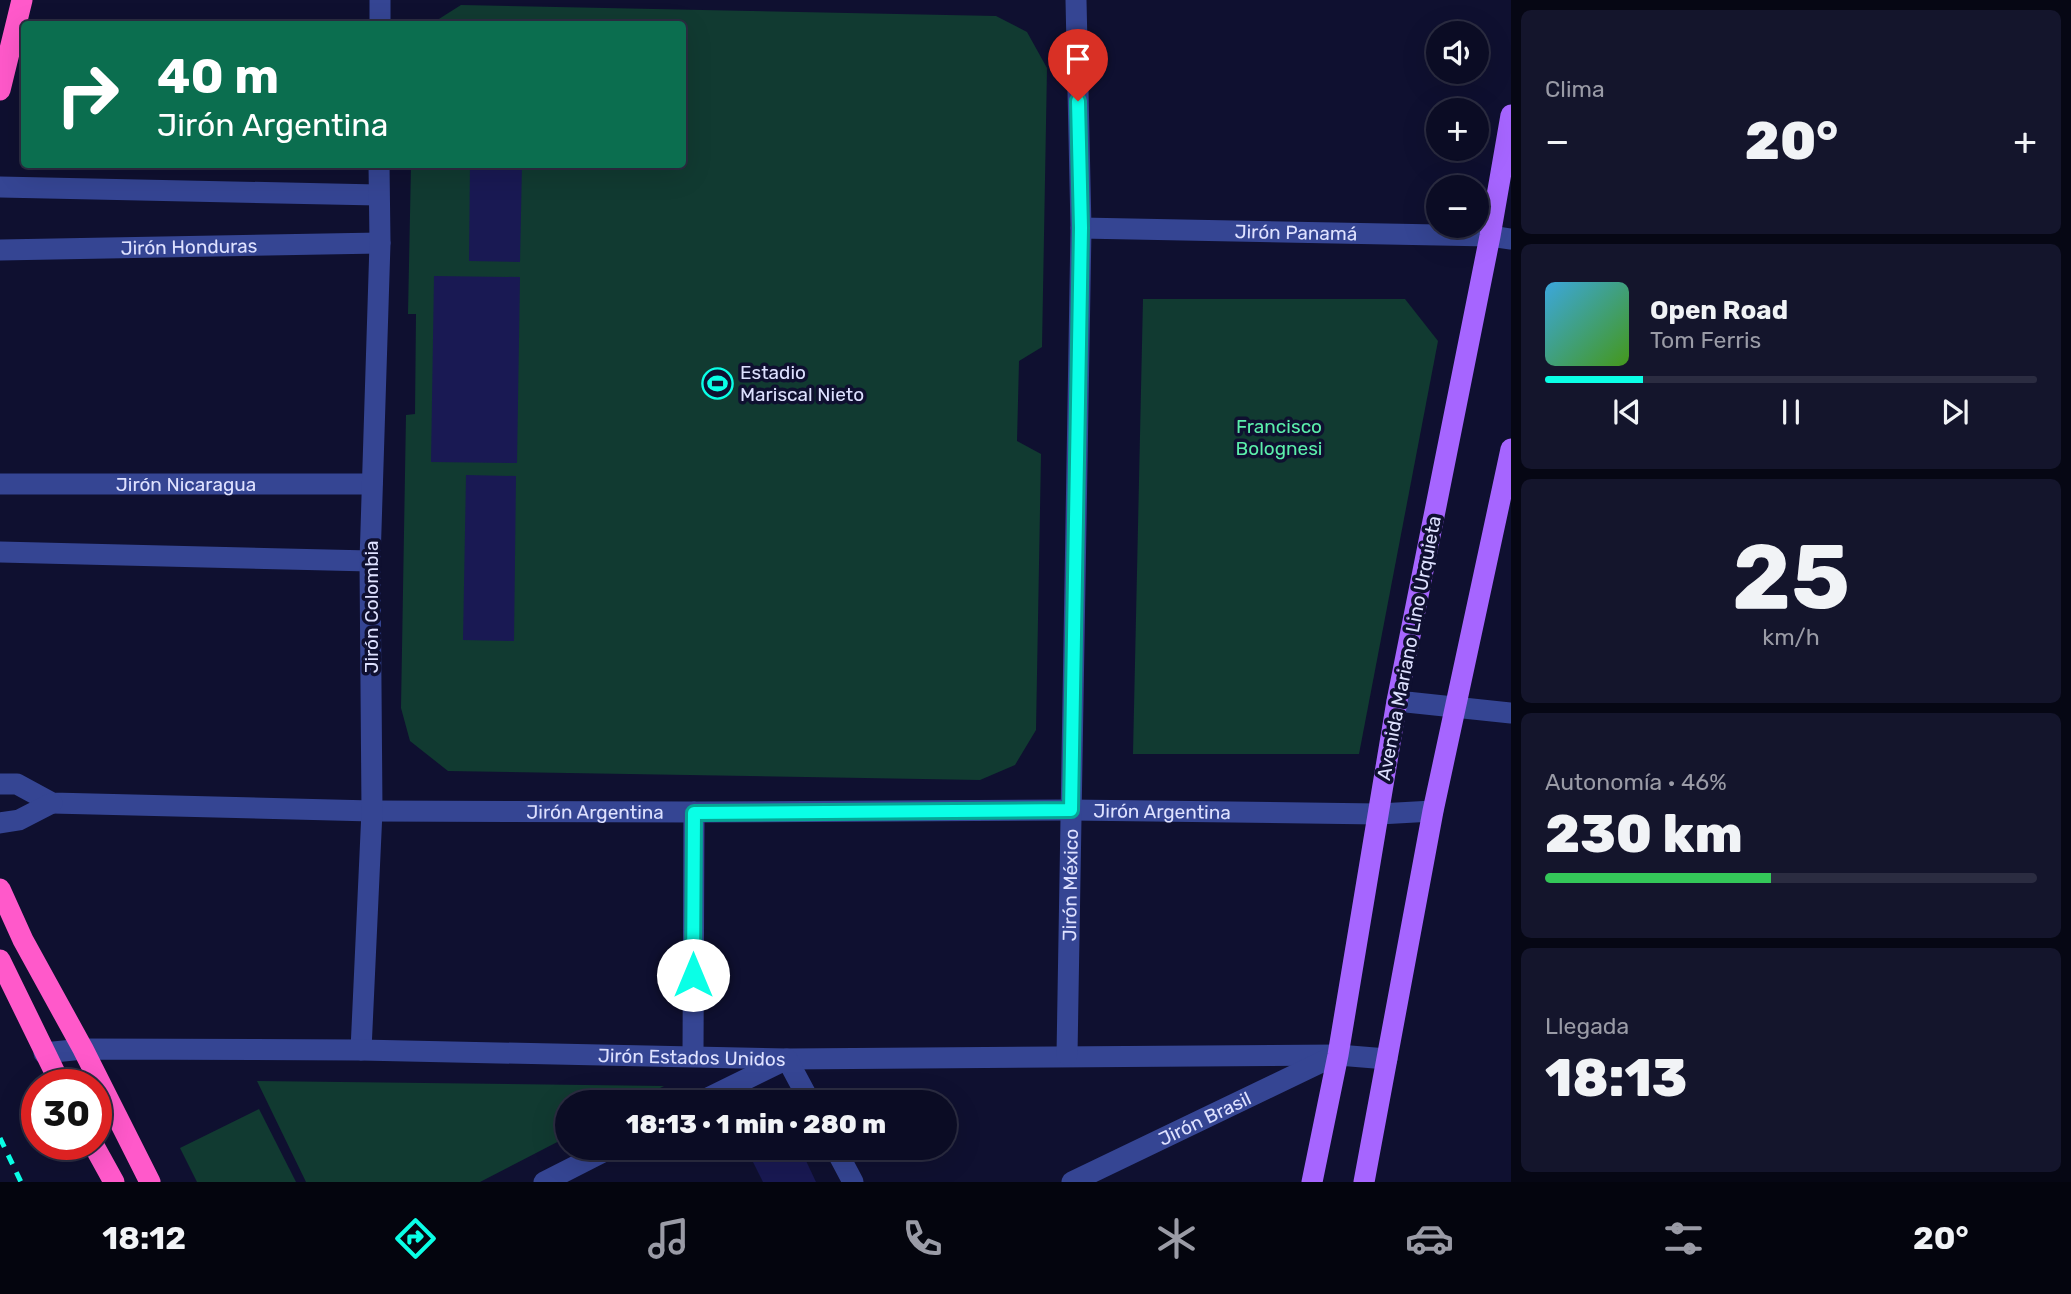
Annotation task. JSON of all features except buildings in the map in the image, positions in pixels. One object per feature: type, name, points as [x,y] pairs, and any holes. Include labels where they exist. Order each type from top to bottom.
[{"type":"highway","points":[[0,90],[22,0]]},
{"type":"highway","points":[[0,889],[23,940],[83,1049],[150,1182]]},
{"type":"highway","points":[[0,960],[52,1069]]},
{"type":"highway","points":[[102,1160],[114,1182]]},
{"type":"main road","name":"Avenida Mariano Lino Urquieta","points":[[1312,1182],[1338,1055],[1397,701],[1500,238],[1511,115]]},
{"type":"main road","points":[[1364,1182],[1433,810],[1511,449]]},
{"type":"street","points":[[380,0],[380,21]]},
{"type":"street","name":"Jirón México","points":[[1067,1055],[1081,228],[1076,0]]},
{"type":"street","name":"Jirón Colombia","points":[[361,1050],[372,811],[370,561],[380,243],[379,168]]},
{"type":"street","points":[[0,187],[378,195]]},
{"type":"street","name":"Jirón Panamá","points":[[1081,228],[1500,238]]},
{"type":"street","name":"Jirón Honduras","points":[[0,250],[380,243]]},
{"type":"street","name":"Jirón Nicaragua","points":[[0,484],[372,484]]},
{"type":"street","points":[[0,552],[370,561]]},
{"type":"street","points":[[1397,701],[1511,713]]},
{"type":"street","name":"Jirón Argentina","points":[[0,784],[17,784],[52,803],[372,811],[694,813],[1071,810],[1379,814],[1433,810]]},
{"type":"street","name":"Jirón Argentina","points":[[0,823],[19,820],[52,803]]},
{"type":"street","points":[[693,1056],[694,813]]},
{"type":"street","name":"Jirón Estados Unidos","points":[[44,1053],[83,1049],[361,1050],[787,1059],[1338,1055],[1387,1059]]},
{"type":"street","name":"Jirón Brasil","points":[[1072,1182],[1338,1055]]},
{"type":"street","points":[[725,1090],[787,1059],[804,1090]]},
{"type":"street","points":[[544,1182],[587,1160]]},
{"type":"street","points":[[841,1160],[853,1182]]},
{"type":"green space","name":"Estadio Mariscal Nieto","points":[[461,5],[996,16],[1027,32],[1047,68],[1042,347],[1019,361],[1017,441],[1041,454],[1036,730],[1015,765],[980,780],[448,771],[410,741],[401,708],[406,415],[415,414],[416,314],[408,314],[411,168],[686,168],[686,21],[436,21]]},
{"type":"green space","name":"Francisco Bolognesi","points":[[1143,299],[1405,299],[1438,341],[1359,754],[1133,754]]},
{"type":"green space","points":[[257,1081],[664,1086],[656,1090],[555,1090],[555,1143],[480,1182],[306,1182]]},
{"type":"green space","points":[[259,1109],[296,1182],[197,1182],[180,1148]]},
{"type":"railway","points":[[0,1138],[21,1182]]},
{"type":"place","name":"Estadio Mariscal Nieto","points":[[717,383]]},
{"type":"route","points":[[693,975],[694,813],[1071,810],[1081,228],[1078,101]]}]
